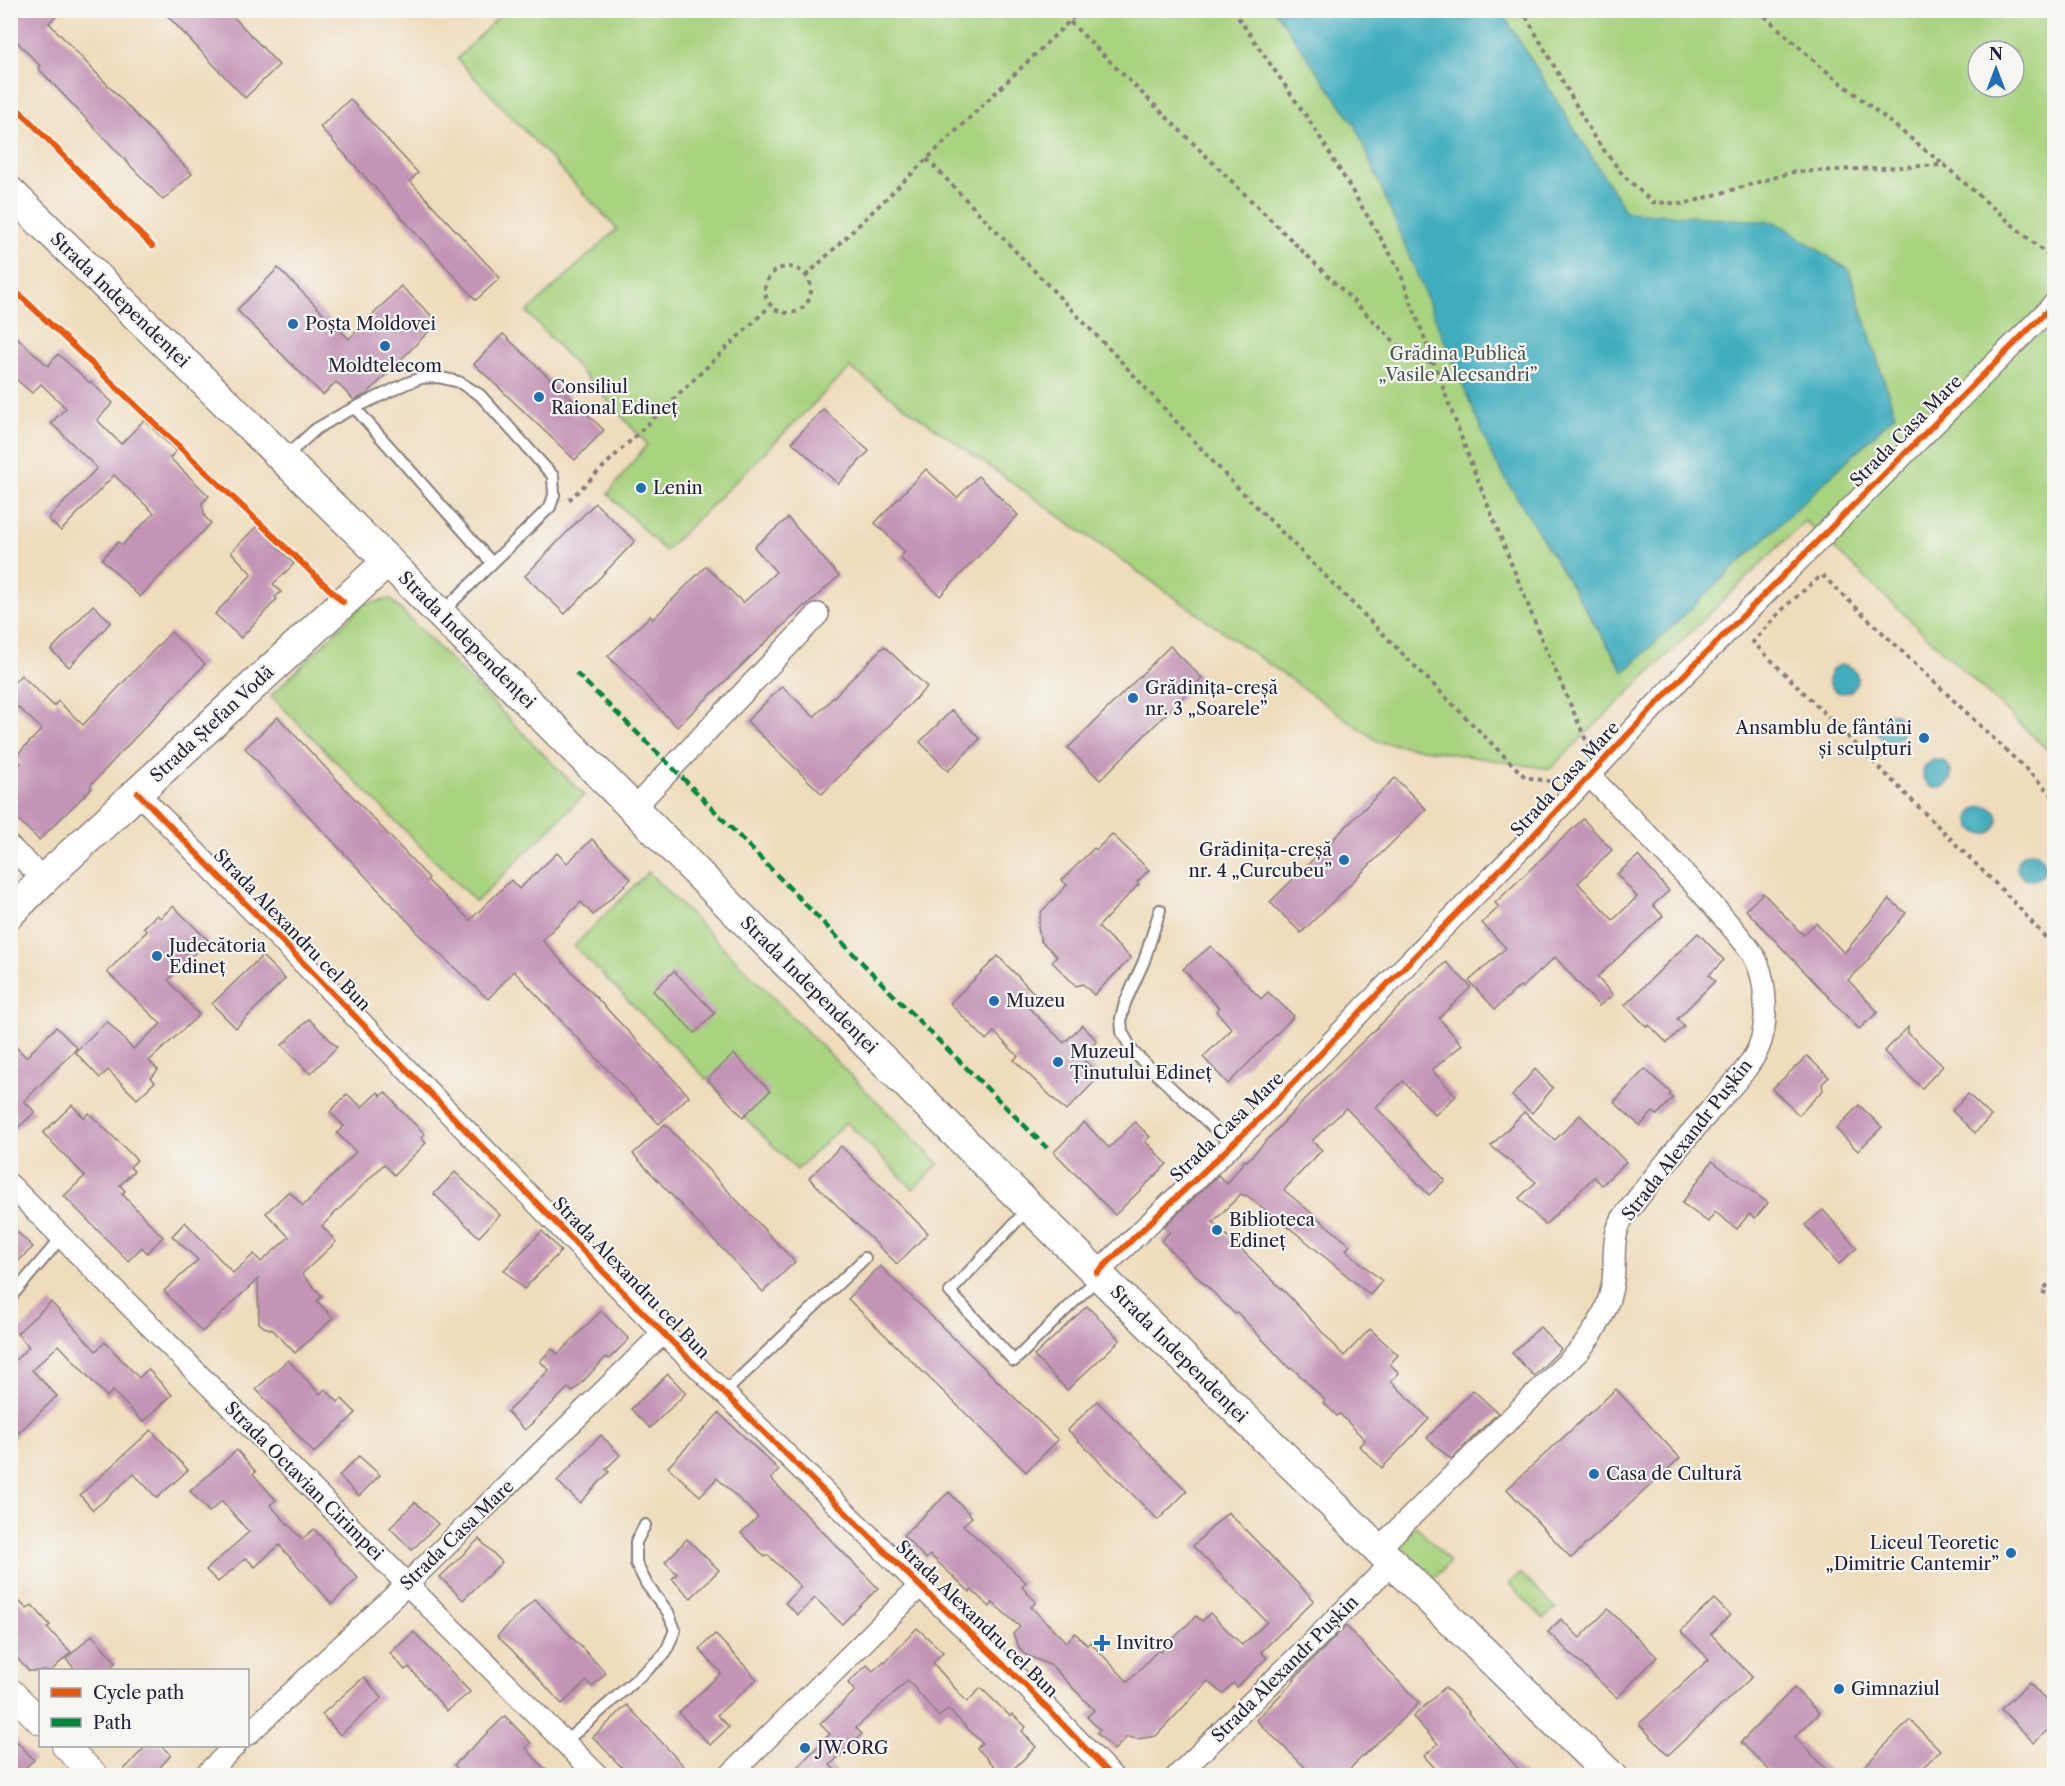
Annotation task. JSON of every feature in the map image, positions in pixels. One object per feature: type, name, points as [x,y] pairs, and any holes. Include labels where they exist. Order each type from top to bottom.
[{"type":"main road","name":"Strada Independenței","points":[[10,192],[388,561],[1030,1206],[1611,1776]]},
{"type":"main road","name":"Strada Ștefan Vodă","points":[[10,913],[388,561]]},
{"type":"street","name":"Strada Casa Mare","points":[[1099,1274],[1260,1118],[1684,675],[2055,304]]},
{"type":"street","points":[[634,808],[818,614]]},
{"type":"street","name":"Strada Alexandr Pușkin","points":[[1177,1776],[1580,1350],[1596,1330],[1606,1312],[1613,1280],[1613,1248],[1622,1218],[1743,1074],[1759,1047],[1766,1016],[1763,983],[1755,958],[1695,885],[1589,776]]},
{"type":"street","name":"Strada Alexandru cel Bun","points":[[138,793],[663,1333],[920,1586],[1027,1687],[1112,1776]]},
{"type":"street","points":[[10,847],[45,879]]},
{"type":"street","name":"Strada Octavian Cirimpei","points":[[10,1185],[598,1776]]},
{"type":"street","name":"Strada Casa Mare","points":[[249,1733],[407,1584],[663,1333]]},
{"type":"street","points":[[729,1776],[920,1586]]},
{"type":"street","points":[[10,1691],[39,1720]]},
{"type":"street","points":[[66,1747],[96,1776]]},
{"type":"street","points":[[204,1776],[234,1747]]},
{"type":"lane","points":[[283,460],[316,429],[355,408],[421,378],[438,377],[459,382],[480,395],[554,476],[554,495],[550,507],[440,613]]},
{"type":"lane","points":[[355,408],[492,563]]},
{"type":"lane","points":[[1160,910],[1144,961],[1125,1003],[1122,1032],[1133,1052],[1232,1145]]},
{"type":"lane","points":[[1030,1206],[950,1292],[1014,1361],[1099,1274]]},
{"type":"lane","points":[[10,1298],[62,1237]]},
{"type":"lane","points":[[724,1393],[865,1258]]},
{"type":"lane","points":[[565,1742],[665,1654],[675,1630],[668,1612],[647,1585],[636,1563],[636,1542],[645,1525]]},
{"type":"path","points":[[806,276],[1081,10]]},
{"type":"path","points":[[927,159],[1117,357],[1230,480],[1525,777],[1589,776],[1542,640],[1471,463],[1398,267],[1315,129],[1233,10]]},
{"type":"path","points":[[1520,10],[1527,18],[1594,137],[1623,175],[1652,202],[1684,204],[1793,172],[1944,165]]},
{"type":"path","points":[[1758,10],[1820,66],[1944,165],[2055,261]]},
{"type":"path","points":[[1070,22],[1408,355],[1434,363]]},
{"type":"path","points":[[787,267],[794,268],[806,276],[812,291],[806,306],[792,313],[784,313],[770,306],[765,284],[773,273],[787,267]]},
{"type":"path","points":[[565,503],[770,306]]},
{"type":"path","points":[[2055,796],[1822,575],[1787,605],[1753,642],[2012,900],[2055,947]]},
{"type":"path","points":[[1770,588],[1787,605]]},
{"type":"path","points":[[2055,1278],[2042,1291],[2055,1298]]},
{"type":"green space","name":"Grădina Publică „Vasile Alecsandri”","points":[[505,10],[2054,11],[2054,756],[1805,521],[1550,769],[1379,742],[850,368],[665,551],[608,494],[647,444],[527,312],[617,229],[457,59]]},
{"type":"green space","points":[[390,599],[584,795],[476,902],[271,696],[364,604]]},
{"type":"green space","points":[[648,872],[939,1164],[913,1189],[846,1122],[797,1170],[574,946]]},
{"type":"green space","points":[[1416,1526],[1450,1562],[1433,1579],[1398,1543]]},
{"type":"green space","points":[[1520,1573],[1556,1608],[1544,1619],[1509,1584]]},
{"type":"water","points":[[1275,11],[1501,11],[1626,212],[1776,222],[1849,270],[1895,415],[1624,672],[1493,458],[1355,125]]},
{"type":"water","points":[[1843,665],[1853,669],[1857,679],[1853,689],[1843,693],[1833,689],[1829,679],[1833,669]]},
{"type":"water","points":[[1890,713],[1900,717],[1904,727],[1900,737],[1890,741],[1880,737],[1876,727],[1880,717]]},
{"type":"water","points":[[1937,760],[1947,764],[1951,774],[1947,784],[1937,788],[1927,784],[1923,774],[1927,764]]},
{"type":"water","points":[[1984,806],[1994,810],[1998,820],[1994,830],[1984,834],[1974,830],[1970,820],[1974,810]]},
{"type":"water","points":[[2031,852],[2041,856],[2045,866],[2041,876],[2031,880],[2021,876],[2017,866],[2021,856]]},
{"type":"building","points":[[10,10],[62,10],[49,23],[192,174],[163,200],[38,68],[40,66],[10,34]]},
{"type":"building","points":[[162,10],[227,10],[279,65],[245,98]]},
{"type":"building","points":[[350,99],[418,173],[410,181],[500,278],[476,300],[320,127]]},
{"type":"building","points":[[278,268],[349,339],[401,286],[438,322],[367,394],[354,400],[336,382],[323,395],[237,310]]},
{"type":"building","points":[[10,331],[48,366],[58,354],[113,403],[97,420],[121,444],[144,420],[176,451],[170,458],[209,496],[202,503],[205,517],[211,523],[140,597],[102,559],[118,542],[122,545],[154,513],[114,475],[61,531],[48,519],[97,468],[51,423],[66,408],[41,384],[32,393],[10,374]]},
{"type":"building","name":"Consiliul Raional Edineț","points":[[503,334],[604,430],[575,460],[474,364]]},
{"type":"building","points":[[823,409],[869,451],[838,484],[792,442]]},
{"type":"building","points":[[926,469],[957,498],[978,476],[1018,515],[940,596],[900,558],[905,552],[875,523]]},
{"type":"building","points":[[595,503],[635,541],[565,614],[525,576]]},
{"type":"building","points":[[788,518],[839,576],[805,605],[677,727],[608,656],[650,616],[653,619],[706,566],[743,603],[776,572],[754,547]]},
{"type":"building","points":[[257,526],[294,564],[273,584],[281,592],[275,597],[277,599],[241,638],[215,614],[252,574],[231,552]]},
{"type":"building","points":[[93,605],[111,622],[69,667],[51,650]]},
{"type":"building","points":[[171,632],[205,664],[90,786],[92,788],[39,840],[10,812],[10,773],[21,763],[15,757],[42,729],[10,700],[10,687],[21,675],[54,706],[58,701],[83,725]]},
{"type":"building","points":[[884,646],[927,687],[822,794],[747,721],[782,686],[814,717]]},
{"type":"building","points":[[1170,646],[1202,678],[1100,780],[1068,748]]},
{"type":"building","points":[[952,710],[980,739],[948,771],[920,742]]},
{"type":"building","points":[[278,717],[429,878],[427,880],[470,920],[511,880],[519,889],[557,853],[567,863],[592,839],[631,879],[593,915],[581,902],[542,940],[689,1096],[659,1124],[514,971],[488,999],[416,932],[245,748]]},
{"type":"building","points":[[1395,778],[1426,809],[1301,933],[1270,902]]},
{"type":"building","points":[[1583,819],[1612,850],[1578,883],[1613,920],[1637,897],[1617,874],[1638,856],[1669,891],[1653,905],[1663,916],[1597,977],[1613,995],[1599,1006],[1555,957],[1522,988],[1520,986],[1495,1009],[1469,981],[1506,948],[1482,923],[1499,907],[1495,903]]},
{"type":"building","points":[[1112,834],[1149,870],[1137,882],[1139,884],[1098,927],[1131,958],[1094,995],[1083,984],[1076,986],[1052,962],[1057,956],[1041,941],[1038,927],[1041,912],[1067,885],[1062,880],[1094,848],[1096,850]]},
{"type":"building","points":[[1763,893],[1803,935],[1816,923],[1844,953],[1889,899],[1906,913],[1861,968],[1848,980],[1878,1012],[1859,1029],[1746,910]]},
{"type":"building","points":[[173,906],[208,940],[168,980],[199,1015],[149,1061],[158,1070],[151,1078],[155,1082],[137,1099],[108,1070],[100,1078],[75,1052],[107,1021],[133,1049],[161,1024],[107,972],[147,931],[143,928],[157,915],[161,918]]},
{"type":"building","points":[[1698,933],[1724,960],[1709,975],[1715,981],[1677,1019],[1684,1026],[1667,1043],[1625,1005]]},
{"type":"building","points":[[1211,946],[1261,999],[1268,992],[1294,1016],[1228,1084],[1203,1057],[1232,1029],[1216,1011],[1219,1008],[1183,969]]},
{"type":"building","points":[[262,956],[285,979],[236,1028],[212,1004]]},
{"type":"building","points":[[998,956],[1034,993],[1024,1003],[1064,1043],[1082,1025],[1097,1041],[1081,1057],[1100,1076],[1066,1111],[1014,1060],[1018,1056],[994,1032],[986,1040],[950,1003]]},
{"type":"building","points":[[1446,962],[1471,987],[1439,1018],[1462,1045],[1432,1070],[1456,1096],[1435,1115],[1403,1081],[1376,1107],[1445,1180],[1429,1195],[1346,1108],[1312,1141],[1322,1150],[1284,1190],[1350,1245],[1346,1250],[1382,1281],[1370,1295],[1301,1237],[1246,1195],[1241,1194],[1213,1222],[1290,1297],[1344,1356],[1370,1329],[1398,1355],[1390,1364],[1399,1373],[1391,1381],[1429,1419],[1382,1468],[1359,1446],[1365,1440],[1340,1414],[1337,1416],[1323,1402],[1325,1400],[1292,1368],[1290,1369],[1237,1312],[1235,1314],[1161,1241],[1170,1232],[1164,1227],[1218,1175],[1227,1184],[1245,1160],[1247,1161],[1337,1066]]},
{"type":"building","points":[[674,971],[715,1013],[695,1033],[653,991]]},
{"type":"building","points":[[309,1019],[337,1047],[310,1074],[282,1045]]},
{"type":"building","points":[[56,1027],[77,1048],[24,1101],[35,1112],[10,1135],[10,1041],[26,1057]]},
{"type":"building","points":[[1908,1027],[1908,1033],[1943,1066],[1922,1088],[1884,1052]]},
{"type":"building","points":[[734,1054],[770,1091],[743,1117],[707,1079]]},
{"type":"building","points":[[1807,1056],[1829,1077],[1822,1084],[1823,1090],[1799,1115],[1772,1089]]},
{"type":"building","points":[[1535,1069],[1553,1088],[1532,1113],[1512,1096]]},
{"type":"building","points":[[1645,1069],[1671,1093],[1669,1095],[1673,1098],[1657,1115],[1653,1112],[1640,1126],[1614,1102]]},
{"type":"building","points":[[378,1092],[381,1096],[385,1092],[425,1134],[421,1138],[426,1143],[394,1175],[384,1164],[322,1226],[336,1242],[302,1274],[322,1296],[317,1301],[333,1318],[295,1353],[273,1330],[259,1323],[258,1279],[202,1332],[164,1291],[198,1260],[172,1236],[185,1222],[233,1273],[254,1254],[261,1262],[289,1237],[266,1213],[289,1191],[303,1206],[356,1152],[337,1133],[344,1126],[330,1112],[347,1094],[362,1107]]},
{"type":"building","points":[[1968,1094],[1991,1116],[1975,1133],[1952,1111]]},
{"type":"building","points":[[72,1105],[84,1118],[89,1113],[137,1160],[130,1167],[134,1171],[120,1185],[125,1191],[122,1194],[163,1237],[147,1253],[142,1247],[128,1261],[64,1196],[85,1176],[43,1133]]},
{"type":"building","points":[[1859,1105],[1882,1127],[1858,1151],[1836,1129]]},
{"type":"building","points":[[1524,1112],[1555,1140],[1580,1115],[1626,1162],[1602,1185],[1594,1177],[1545,1225],[1519,1198],[1536,1182],[1491,1146]]},
{"type":"building","points":[[1084,1122],[1109,1148],[1135,1122],[1150,1137],[1145,1141],[1167,1164],[1115,1215],[1054,1152]]},
{"type":"building","points":[[665,1124],[795,1262],[763,1292],[633,1154]]},
{"type":"building","points":[[841,1146],[928,1233],[897,1264],[809,1178]]},
{"type":"building","points":[[1712,1161],[1768,1203],[1755,1218],[1749,1214],[1737,1229],[1715,1212],[1708,1222],[1682,1203]]},
{"type":"building","points":[[455,1172],[500,1215],[479,1237],[434,1194]]},
{"type":"building","points":[[1823,1210],[1857,1248],[1839,1264],[1805,1225]]},
{"type":"building","points":[[10,1225],[33,1247],[10,1269]]},
{"type":"building","points":[[542,1231],[561,1251],[524,1289],[504,1270]]},
{"type":"building","points":[[880,1266],[1058,1440],[1026,1472],[848,1299]]},
{"type":"building","points":[[51,1302],[96,1351],[105,1342],[139,1378],[148,1369],[172,1395],[143,1422],[113,1391],[107,1397],[59,1345],[32,1370],[57,1396],[10,1441],[10,1365],[29,1347],[17,1333]]},
{"type":"building","points":[[1087,1306],[1120,1340],[1067,1390],[1034,1356]]},
{"type":"building","points":[[601,1311],[629,1339],[609,1359],[606,1357],[573,1392],[568,1388],[525,1430],[507,1412],[549,1370],[540,1361],[552,1349],[558,1354]]},
{"type":"building","points":[[1540,1327],[1561,1349],[1534,1376],[1512,1353]]},
{"type":"building","points":[[288,1360],[320,1394],[325,1389],[338,1402],[342,1399],[356,1413],[314,1453],[256,1389]]},
{"type":"building","points":[[668,1374],[686,1393],[650,1428],[631,1409]]},
{"type":"building","name":"Casa de Cultură","points":[[1616,1389],[1680,1458],[1571,1558],[1507,1489]]},
{"type":"building","points":[[1473,1390],[1498,1413],[1451,1459],[1427,1438]]},
{"type":"building","points":[[1097,1401],[1187,1491],[1158,1520],[1068,1430]]},
{"type":"building","points":[[719,1413],[779,1470],[771,1479],[878,1588],[842,1624],[815,1598],[798,1615],[785,1603],[801,1587],[741,1533],[758,1517],[717,1478],[700,1496],[668,1467]]},
{"type":"building","points":[[151,1430],[188,1470],[157,1498],[134,1474],[93,1510],[80,1495]]},
{"type":"building","points":[[601,1435],[620,1455],[606,1469],[609,1472],[580,1503],[557,1481]]},
{"type":"building","points":[[237,1450],[256,1472],[253,1474],[276,1500],[270,1505],[302,1539],[314,1529],[358,1578],[332,1604],[279,1545],[255,1567],[246,1558],[218,1582],[206,1570],[249,1532],[222,1501],[209,1512],[190,1491]]},
{"type":"building","points":[[359,1456],[380,1475],[359,1496],[339,1476]]},
{"type":"building","points":[[949,1492],[972,1517],[963,1525],[1026,1582],[1022,1587],[1036,1602],[1031,1607],[1066,1642],[1075,1633],[1087,1645],[1090,1642],[1128,1682],[1158,1650],[1160,1652],[1196,1616],[1202,1621],[1210,1613],[1242,1645],[1267,1622],[1193,1546],[1228,1512],[1314,1600],[1261,1652],[1267,1658],[1237,1687],[1233,1683],[1223,1694],[1208,1681],[1156,1736],[1137,1739],[1127,1737],[1114,1750],[1097,1733],[1100,1730],[1087,1717],[1094,1710],[1052,1666],[1024,1654],[1020,1649],[1013,1634],[1020,1627],[993,1603],[990,1607],[971,1590],[970,1592],[930,1555],[926,1559],[903,1535]]},
{"type":"building","points":[[415,1502],[438,1524],[412,1550],[390,1528]]},
{"type":"building","points":[[479,1539],[502,1562],[463,1600],[440,1577]]},
{"type":"building","points":[[687,1539],[719,1570],[691,1598],[672,1579],[677,1574],[665,1562]]},
{"type":"building","points":[[10,1592],[27,1609],[32,1605],[50,1625],[47,1628],[71,1652],[53,1669],[29,1671],[10,1651]]},
{"type":"building","points":[[535,1599],[606,1673],[592,1687],[587,1681],[562,1704],[497,1636]]},
{"type":"building","points":[[1714,1599],[1730,1615],[1711,1634],[1752,1677],[1668,1755],[1639,1724],[1709,1659],[1681,1631]]},
{"type":"building","points":[[1608,1609],[1657,1657],[1617,1698],[1548,1632],[1561,1619],[1580,1638]]},
{"type":"building","points":[[1346,1626],[1419,1703],[1342,1776],[1314,1776],[1256,1720]]},
{"type":"building","points":[[917,1628],[943,1652],[933,1663],[967,1702],[981,1688],[1010,1716],[1012,1714],[1026,1727],[1022,1731],[1036,1747],[1004,1776],[977,1748],[982,1743],[948,1709],[939,1717],[908,1680],[856,1728],[862,1734],[830,1765],[841,1776],[789,1776],[830,1734],[820,1724],[855,1691],[848,1683],[867,1665],[873,1671],[885,1662]]},
{"type":"building","points":[[414,1632],[470,1692],[447,1711],[409,1667],[405,1670],[390,1653]]},
{"type":"building","points":[[715,1634],[757,1679],[717,1715],[729,1727],[710,1745],[679,1713],[721,1673],[699,1649]]},
{"type":"building","points":[[92,1635],[116,1662],[109,1669],[75,1669],[66,1659]]},
{"type":"building","points":[[364,1677],[382,1698],[340,1735],[322,1714]]},
{"type":"building","points":[[2029,1683],[2055,1710],[2055,1723],[2034,1743],[2001,1709]]},
{"type":"building","points":[[1445,1687],[1525,1776],[1442,1776],[1424,1756],[1438,1744],[1413,1717]]},
{"type":"building","points":[[1794,1688],[1819,1713],[1795,1737],[1833,1776],[1775,1776],[1741,1742]]},
{"type":"building","points":[[627,1705],[693,1776],[630,1776],[593,1737]]},
{"type":"building","points":[[505,1716],[531,1743],[526,1748],[551,1776],[464,1776],[454,1765]]},
{"type":"building","points":[[1910,1720],[1940,1750],[1915,1776],[1855,1776]]},
{"type":"building","points":[[10,1734],[34,1760],[16,1776],[10,1776]]},
{"type":"building","points":[[145,1747],[162,1747],[171,1755],[152,1776],[118,1776]]},
{"type":"marked path","points":[[576,673],[672,767],[907,1009],[1047,1148]]},
{"type":"cycle path","points":[[10,101],[152,246]]},
{"type":"cycle path","points":[[10,286],[343,602]]},
{"type":"cycle path","points":[[1097,1273],[1260,1118],[1527,842],[1684,675],[2054,304]]},
{"type":"cycle path","points":[[138,793],[663,1333],[920,1586],[1027,1687],[1112,1776]]},
{"type":"place","name":"Poșta Moldovei","points":[[293,324]]},
{"type":"place","name":"Moldtelecom","points":[[385,346]]},
{"type":"place","name":"Consiliul Raional Edineț","points":[[539,397]]},
{"type":"place","name":"Lenin","points":[[641,488]]},
{"type":"place","name":"Grădinița-creșă nr. 3 „Soarele”","points":[[1133,698]]},
{"type":"place","name":"Ansamblu de fântâni și sculpturi","points":[[1924,738]]},
{"type":"place","name":"Grădinița-creșă nr. 4 „Curcubeu”","points":[[1344,860]]},
{"type":"place","name":"Judecătoria Edineț","points":[[157,956]]},
{"type":"place","name":"Muzeu","points":[[994,1001]]},
{"type":"place","name":"Muzeul Ținutului Edineț","points":[[1058,1062]]},
{"type":"place","name":"Biblioteca Edineț","points":[[1217,1230]]},
{"type":"place","name":"Casa de Cultură","points":[[1594,1474]]},
{"type":"place","name":"Liceul Teoretic „Dimitrie Cantemir”","points":[[2011,1553]]},
{"type":"place","name":"Invitro","points":[[1102,1643]]},
{"type":"place","name":"Gimnaziul","points":[[1839,1689]]},
{"type":"place","name":"JW.ORG","points":[[805,1748]]}]
